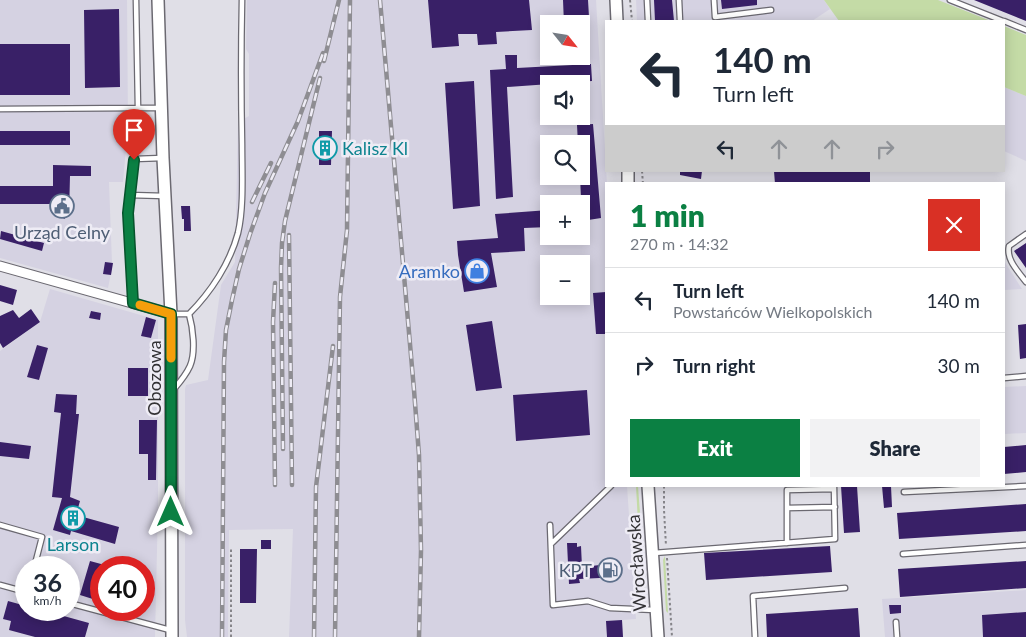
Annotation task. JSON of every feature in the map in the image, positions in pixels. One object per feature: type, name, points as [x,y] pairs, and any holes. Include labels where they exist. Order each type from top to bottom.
[{"type":"street","name":"Obozowa","points":[[158,0],[163,158],[171,314],[172,634]]},
{"type":"street","points":[[616,0],[618,20]]},
{"type":"street","points":[[0,266],[171,314]]},
{"type":"street","name":"Wrocławska","points":[[648,487],[658,637]]},
{"type":"lane","points":[[136,0],[138,108]]},
{"type":"lane","points":[[171,314],[189,314],[204,298],[222,271],[238,231],[242,175],[242,0]]},
{"type":"lane","points":[[647,0],[648,20]]},
{"type":"lane","points":[[679,0],[680,20]]},
{"type":"lane","points":[[714,0],[715,17],[771,10]]},
{"type":"lane","points":[[950,0],[1001,20]]},
{"type":"lane","points":[[1005,21],[1026,30]]},
{"type":"lane","points":[[0,109],[161,108]]},
{"type":"lane","points":[[133,303],[128,213],[134,160],[163,158]]},
{"type":"lane","points":[[129,195],[165,196]]},
{"type":"lane","points":[[1026,234],[1009,246],[1008,253],[1010,260],[1024,275],[1026,282]]},
{"type":"lane","points":[[171,394],[192,361],[192,332],[189,314]]},
{"type":"lane","points":[[1005,378],[1026,376]]},
{"type":"lane","points":[[904,492],[1026,486]]},
{"type":"lane","points":[[551,544],[610,487]]},
{"type":"lane","points":[[653,553],[835,539],[834,487],[787,488],[787,542]]},
{"type":"lane","points":[[787,508],[835,507]]},
{"type":"lane","points":[[0,525],[42,537],[37,556]]},
{"type":"lane","points":[[550,525],[552,605],[588,601],[610,608],[656,610]]},
{"type":"lane","points":[[903,554],[1026,545]]},
{"type":"lane","points":[[0,585],[15,589]]},
{"type":"lane","points":[[755,637],[753,596],[845,588]]},
{"type":"lane","points":[[80,606],[172,634]]},
{"type":"lane","points":[[896,622],[897,637]]},
{"type":"path","points":[[630,0],[632,20]]},
{"type":"path","points":[[664,487],[672,637]]},
{"type":"path","points":[[231,548],[231,637]]},
{"type":"shaded area","points":[[0,0],[127,0],[128,126],[123,182],[109,182],[113,263],[108,288],[0,258]]},
{"type":"shaded area","points":[[247,0],[596,0],[607,182],[605,182],[605,487],[627,487],[636,619],[622,620],[623,637],[289,637],[293,529],[229,530],[228,637],[187,637],[185,620],[185,389],[186,385],[208,380],[221,285],[235,262],[238,122],[249,116],[249,54],[246,49]]},
{"type":"shaded area","points":[[636,0],[824,0],[830,9],[814,20],[637,20]]},
{"type":"shaded area","points":[[1005,87],[1026,96],[1026,161],[1005,151]]},
{"type":"shaded area","points":[[1005,263],[1022,289],[1005,290]]},
{"type":"shaded area","points":[[50,289],[158,320],[158,506],[155,637],[0,637],[0,351],[40,322]]},
{"type":"shaded area","points":[[1026,386],[1026,433],[1005,434],[1005,387]]},
{"type":"shaded area","points":[[1026,590],[1026,637],[885,637],[882,599]]},
{"type":"green space","points":[[824,0],[938,0],[988,20],[838,20]]},
{"type":"green space","points":[[1005,26],[1026,35],[1026,96],[1005,87]]},
{"type":"green space","points":[[636,487],[638,487],[641,527],[638,523]]},
{"type":"green space","points":[[641,540],[645,595],[642,600],[639,547]]},
{"type":"green space","points":[[665,556],[668,613],[666,611],[663,560]]},
{"type":"building","points":[[428,0],[529,0],[532,30],[496,32],[497,44],[478,45],[477,34],[458,34],[459,46],[432,48]]},
{"type":"building","points":[[563,0],[588,0],[589,15],[564,15]]},
{"type":"building","points":[[654,0],[672,0],[674,20],[655,20]]},
{"type":"building","points":[[721,0],[757,0],[757,5],[722,9]]},
{"type":"building","points":[[974,0],[1026,0],[1026,21]]},
{"type":"building","points":[[119,9],[120,87],[85,88],[84,10]]},
{"type":"building","points":[[0,44],[70,44],[70,95],[0,95]]},
{"type":"building","points":[[505,55],[517,55],[517,68],[591,64],[592,81],[590,81],[590,75],[540,75],[540,85],[507,87],[513,197],[496,199],[490,70],[506,69]]},
{"type":"building","points":[[474,81],[480,206],[453,209],[445,83]]},
{"type":"building","points":[[593,124],[601,218],[590,220],[590,195],[581,195],[580,185],[590,185],[590,135],[578,135],[577,125]]},
{"type":"building","points":[[0,131],[70,131],[70,145],[0,145]]},
{"type":"building","name":"Kalisz Kl","points":[[319,131],[332,131],[331,165],[319,165]]},
{"type":"building","points":[[53,165],[91,166],[91,176],[70,176],[69,215],[64,219],[60,213],[55,213],[55,204],[0,204],[0,186],[53,186]]},
{"type":"building","points":[[680,172],[702,172],[701,179],[680,175]]},
{"type":"building","points":[[774,172],[870,172],[870,182],[775,182]]},
{"type":"building","points":[[181,206],[190,206],[191,231],[184,231]]},
{"type":"building","name":"Aramko","points":[[540,211],[540,227],[524,228],[525,251],[491,253],[497,287],[464,292],[457,241],[498,238],[495,214]]},
{"type":"building","points":[[1,231],[44,243],[42,251],[0,239]]},
{"type":"building","points":[[1026,243],[1026,268],[1014,251]]},
{"type":"building","points":[[105,262],[113,263],[111,275],[103,274]]},
{"type":"building","points":[[0,285],[17,290],[13,305],[0,301]]},
{"type":"building","points":[[605,292],[605,334],[596,334],[593,293]]},
{"type":"building","points":[[31,309],[40,322],[3,348],[0,343],[0,316],[13,310],[19,318]]},
{"type":"building","points":[[91,311],[101,313],[100,320],[89,318]]},
{"type":"building","points":[[146,317],[156,320],[151,338],[141,336]]},
{"type":"building","points":[[492,321],[502,388],[476,391],[466,325]]},
{"type":"building","points":[[1026,324],[1026,358],[1020,359],[1018,325]]},
{"type":"building","points":[[37,345],[48,348],[39,380],[27,377]]},
{"type":"building","points":[[128,368],[148,368],[148,396],[128,396]]},
{"type":"building","points":[[587,390],[590,435],[516,441],[513,395]]},
{"type":"building","points":[[56,394],[77,395],[76,414],[79,414],[70,497],[80,501],[76,515],[119,527],[115,544],[71,531],[70,535],[53,530],[62,498],[52,497],[61,413],[54,412]]},
{"type":"building","points":[[139,420],[157,420],[156,480],[148,480],[148,454],[139,454]]},
{"type":"building","points":[[0,442],[31,446],[29,459],[0,456]]},
{"type":"building","points":[[1026,445],[1026,472],[1005,474],[1005,447]]},
{"type":"building","points":[[841,487],[857,487],[860,532],[844,533]]},
{"type":"building","points":[[882,487],[891,487],[892,507],[884,508]]},
{"type":"building","points":[[1026,504],[1026,531],[899,539],[897,513]]},
{"type":"building","points":[[261,540],[271,540],[271,549],[261,549]]},
{"type":"building","points":[[567,543],[577,543],[577,547],[581,546],[582,567],[600,565],[600,562],[619,561],[620,577],[579,579],[580,583],[569,584]]},
{"type":"building","points":[[830,546],[832,572],[706,580],[704,553]]},
{"type":"building","points":[[240,549],[257,549],[256,603],[240,603]]},
{"type":"building","points":[[90,561],[90,598],[80,595]]},
{"type":"building","points":[[1026,561],[1026,588],[900,597],[898,569]]},
{"type":"building","points":[[8,601],[15,603],[15,621],[80,621],[89,623],[85,637],[35,637],[9,630],[11,621],[3,619]]},
{"type":"building","points":[[889,605],[901,605],[901,613],[890,614]]},
{"type":"building","points":[[858,608],[860,637],[767,637],[766,614]]},
{"type":"building","points":[[1026,612],[1026,637],[983,637],[982,615]]},
{"type":"building","points":[[622,620],[623,637],[607,637],[606,621]]},
{"type":"railway","points":[[324,61],[339,0]]},
{"type":"railway","points":[[335,637],[340,297],[347,230],[350,0]]},
{"type":"railway","points":[[380,0],[419,455],[421,550],[419,637]]},
{"type":"railway","points":[[222,637],[224,362],[226,330],[239,269],[250,234],[265,193],[298,121],[323,53]]},
{"type":"railway","points":[[283,449],[282,243],[285,221],[320,78]]},
{"type":"railway","points":[[252,202],[271,163]]},
{"type":"railway","points":[[289,235],[292,485]]},
{"type":"railway","points":[[275,283],[273,322],[275,485]]},
{"type":"railway","points":[[314,637],[316,487],[333,346]]},
{"type":"slow traffic","points":[[140,305],[171,314],[171,358]]},
{"type":"place","name":"Kalisz Kl","points":[[325,148]]},
{"type":"place","name":"Urząd Celny","points":[[62,206]]},
{"type":"place","name":"Aramko","points":[[477,271]]},
{"type":"place","name":"Larson","points":[[73,518]]},
{"type":"place","name":"KPT","points":[[610,570]]},
{"type":"route","points":[[134,160],[128,205],[133,303],[171,314],[171,512]]}]
